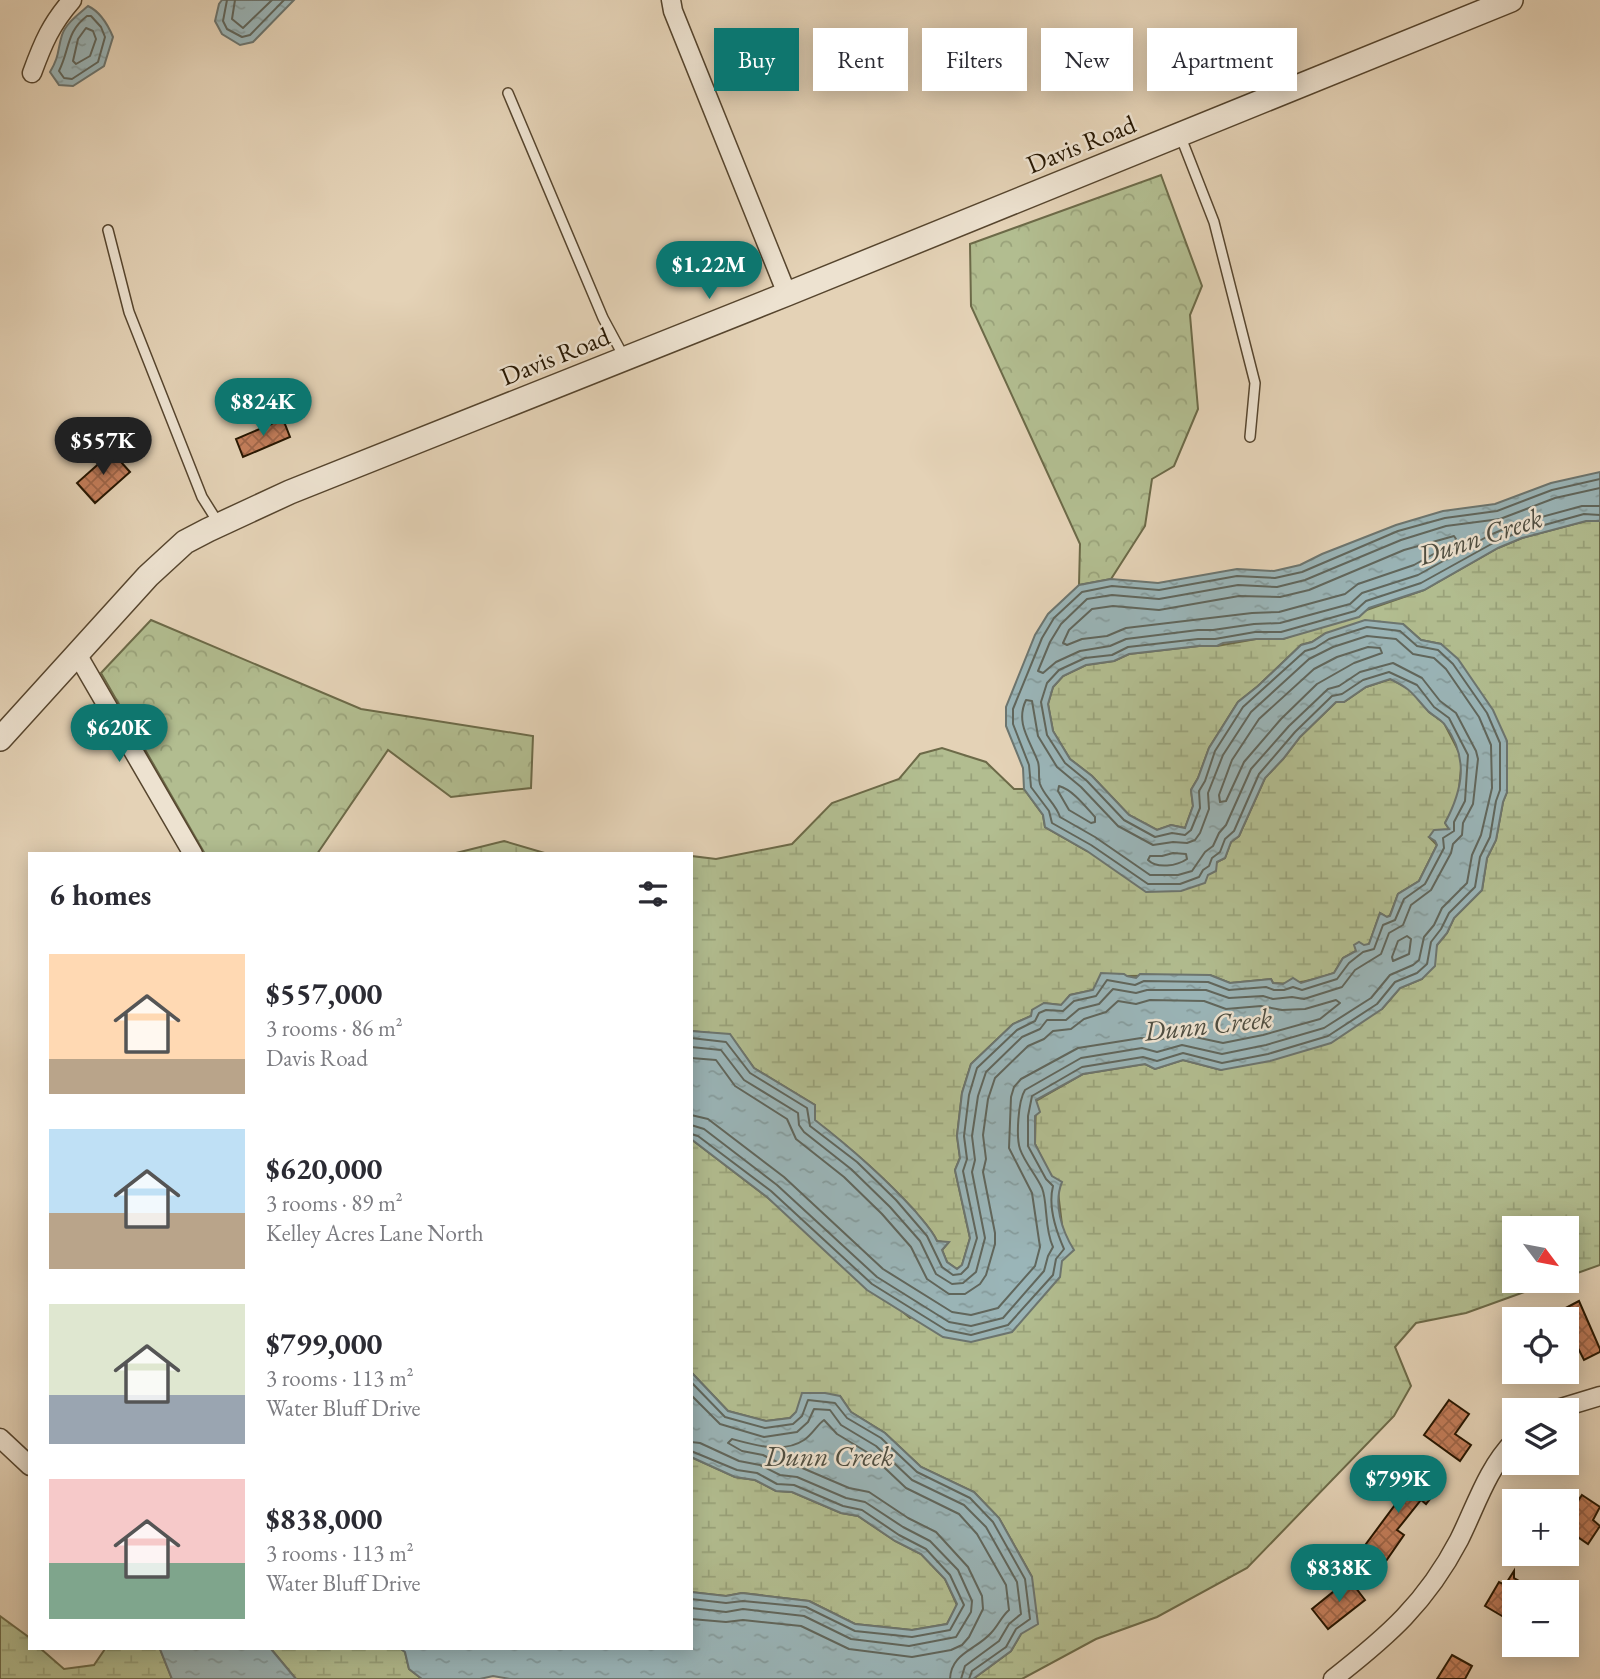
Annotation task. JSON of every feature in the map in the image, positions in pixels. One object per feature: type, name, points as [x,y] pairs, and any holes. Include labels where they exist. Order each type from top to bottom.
[{"type":"street","points":[[33,73],[45,38],[72,0]]},
{"type":"street","points":[[671,0],[678,24],[787,294]]},
{"type":"street","name":"Davis Road","points":[[0,739],[166,559],[185,542],[219,524],[290,492],[787,294],[1511,0]]},
{"type":"street","points":[[77,654],[192,852]]},
{"type":"street","points":[[1579,1402],[1600,1396]]},
{"type":"street","points":[[0,1438],[28,1464]]},
{"type":"street","points":[[1333,1679],[1383,1640],[1412,1611],[1427,1591],[1458,1540],[1502,1453]]},
{"type":"lane","points":[[508,93],[603,318],[624,359]]},
{"type":"lane","points":[[1179,133],[1214,222],[1255,383],[1250,437]]},
{"type":"lane","points":[[108,230],[129,312],[202,497],[219,524]]},
{"type":"green space","points":[[1161,175],[1202,286],[1190,315],[1198,409],[1174,466],[1152,479],[1145,526],[1111,579],[1079,585],[1080,544],[971,306],[970,244]]},
{"type":"green space","points":[[1586,521],[1600,521],[1600,1265],[1579,1272],[1579,1216],[1502,1216],[1502,1293],[1522,1293],[1466,1313],[1416,1323],[1395,1347],[1411,1386],[1394,1416],[1247,1568],[1157,1617],[1096,1639],[1022,1679],[973,1679],[1011,1651],[1021,1634],[1032,1577],[999,1518],[974,1492],[921,1467],[885,1433],[851,1412],[840,1396],[796,1412],[790,1418],[766,1421],[728,1411],[693,1374],[693,1141],[767,1197],[910,1318],[1063,1233],[1058,1192],[1035,1144],[1036,1101],[1083,1074],[1145,1064],[1155,1069],[1183,1060],[1221,1070],[1382,1009],[1400,988],[1422,979],[1437,945],[1454,918],[1482,890],[1487,858],[1496,840],[1507,792],[1441,644],[1421,640],[1403,624],[1326,633],[1301,645],[1238,702],[1209,748],[1191,790],[1193,806],[1185,828],[1171,825],[1157,830],[1129,815],[1092,776],[1070,759],[1053,731],[1048,704],[1053,687],[1063,676],[1086,665],[1114,661],[1129,654],[1217,646],[1256,639],[1283,639],[1424,590],[1498,548],[1522,538]]},
{"type":"green space","points":[[151,620],[361,709],[533,736],[531,788],[451,797],[388,750],[318,852],[204,852],[101,673]]},
{"type":"green space","points":[[1391,679],[1413,691],[1429,712],[1444,723],[1462,758],[1458,800],[1445,823],[1449,829],[1429,837],[1437,845],[1419,881],[1398,894],[1390,915],[1387,917],[1380,913],[1369,944],[1343,958],[1334,973],[1289,983],[1273,983],[1271,979],[1230,983],[1210,975],[1127,976],[1093,990],[1070,995],[1062,1005],[1044,1003],[1031,1016],[1013,1024],[971,1064],[962,1093],[957,1136],[960,1158],[955,1170],[970,1238],[962,1265],[957,1269],[947,1262],[942,1250],[948,1243],[937,1241],[915,1211],[891,1186],[814,1120],[815,1105],[754,1068],[730,1035],[693,1031],[693,856],[716,859],[792,844],[832,803],[899,779],[920,754],[942,748],[986,762],[1014,789],[1024,789],[1043,815],[1045,827],[1087,851],[1208,874],[1217,862],[1225,858],[1231,842],[1239,836],[1265,778],[1300,737],[1336,702],[1344,702],[1366,687]]},
{"type":"green space","points":[[504,841],[541,852],[460,852]]},
{"type":"green space","points":[[693,1458],[735,1477],[755,1480],[776,1491],[792,1492],[841,1513],[858,1516],[895,1541],[921,1554],[945,1579],[957,1605],[947,1624],[912,1630],[855,1624],[809,1601],[742,1593],[726,1596],[693,1592]]},
{"type":"green space","points":[[0,1616],[28,1637],[28,1650],[42,1650],[64,1669],[94,1665],[104,1650],[160,1650],[172,1679],[0,1679]]},
{"type":"green space","points":[[272,1650],[402,1650],[409,1669],[422,1679],[296,1679]]},
{"type":"water","points":[[222,0],[294,0],[253,42],[240,45],[222,34],[215,21]]},
{"type":"water","points":[[88,6],[100,15],[113,37],[104,66],[73,86],[59,85],[50,72],[62,35]]},
{"type":"water","name":"Dunn Creek","points":[[1600,472],[1600,521],[1586,521],[1522,538],[1498,548],[1424,590],[1369,608],[1359,617],[1283,639],[1256,639],[1217,646],[1129,654],[1114,661],[1086,665],[1063,676],[1053,687],[1048,704],[1053,731],[1070,759],[1092,776],[1129,815],[1157,830],[1171,825],[1185,828],[1193,806],[1191,790],[1209,748],[1238,702],[1301,645],[1326,633],[1365,620],[1403,624],[1421,640],[1441,644],[1458,659],[1493,710],[1507,741],[1507,792],[1496,840],[1487,858],[1482,890],[1454,918],[1437,945],[1435,966],[1422,979],[1400,988],[1382,1009],[1331,1043],[1270,1061],[1221,1070],[1183,1060],[1155,1069],[1145,1064],[1083,1074],[1036,1100],[1040,1112],[1035,1116],[1035,1144],[1052,1176],[1062,1182],[1058,1199],[1060,1217],[1074,1250],[1062,1261],[1060,1277],[1012,1332],[971,1342],[943,1337],[867,1290],[767,1197],[693,1141],[693,1031],[730,1034],[754,1068],[815,1105],[815,1120],[891,1186],[915,1211],[937,1241],[949,1242],[942,1250],[947,1262],[957,1269],[962,1265],[970,1238],[955,1170],[960,1158],[957,1136],[962,1093],[971,1064],[1013,1024],[1031,1016],[1032,1010],[1044,1003],[1061,1005],[1070,995],[1093,990],[1101,973],[1124,974],[1136,978],[1140,974],[1210,975],[1230,983],[1271,979],[1273,983],[1283,984],[1293,978],[1301,983],[1334,973],[1343,958],[1356,951],[1354,945],[1359,942],[1369,944],[1380,913],[1390,916],[1398,894],[1419,881],[1437,845],[1429,837],[1434,830],[1449,829],[1445,823],[1456,798],[1461,774],[1458,749],[1453,737],[1443,723],[1408,689],[1390,679],[1366,687],[1344,702],[1336,702],[1300,737],[1265,778],[1239,836],[1231,842],[1225,858],[1217,862],[1216,871],[1208,875],[1205,883],[1181,891],[1146,892],[1087,851],[1045,827],[1043,815],[1024,789],[1023,768],[1006,726],[1006,707],[1035,635],[1048,614],[1079,585],[1111,579],[1158,583],[1237,569],[1274,571],[1300,565],[1396,525],[1443,511],[1495,504],[1551,483]]},
{"type":"water","name":"Dunn Creek","points":[[693,1374],[728,1411],[766,1421],[790,1418],[796,1412],[802,1393],[840,1396],[851,1412],[885,1433],[921,1467],[974,1492],[999,1518],[1032,1577],[1038,1624],[1021,1634],[1011,1651],[973,1679],[510,1679],[493,1676],[480,1679],[422,1679],[409,1669],[402,1650],[693,1650],[693,1592],[726,1596],[742,1593],[809,1601],[855,1624],[912,1630],[947,1624],[957,1604],[945,1579],[921,1554],[895,1541],[858,1516],[841,1513],[792,1492],[776,1491],[755,1480],[735,1477],[693,1458]]},
{"type":"water","points":[[160,1650],[272,1650],[296,1679],[172,1679]]},
{"type":"building","points":[[283,419],[290,437],[243,457],[236,439]]},
{"type":"building","points":[[112,452],[130,472],[95,503],[77,483]]},
{"type":"building","points":[[1579,1301],[1600,1349],[1600,1352],[1584,1360],[1579,1350],[1579,1307],[1568,1307]]},
{"type":"building","points":[[1449,1400],[1469,1414],[1455,1434],[1471,1445],[1460,1461],[1424,1435]]},
{"type":"building","points":[[1405,1461],[1439,1488],[1426,1504],[1421,1500],[1397,1530],[1404,1535],[1377,1574],[1363,1564],[1370,1553],[1363,1548],[1400,1498],[1396,1494],[1403,1485],[1392,1477]]},
{"type":"building","points":[[1582,1495],[1600,1507],[1593,1520],[1600,1526],[1588,1544],[1579,1538],[1579,1499]]},
{"type":"building","points":[[1349,1579],[1365,1600],[1328,1629],[1312,1609]]},
{"type":"building","points":[[1499,1582],[1502,1584],[1502,1616],[1485,1606]]},
{"type":"building","points":[[1452,1655],[1472,1666],[1465,1679],[1437,1679]]}]
